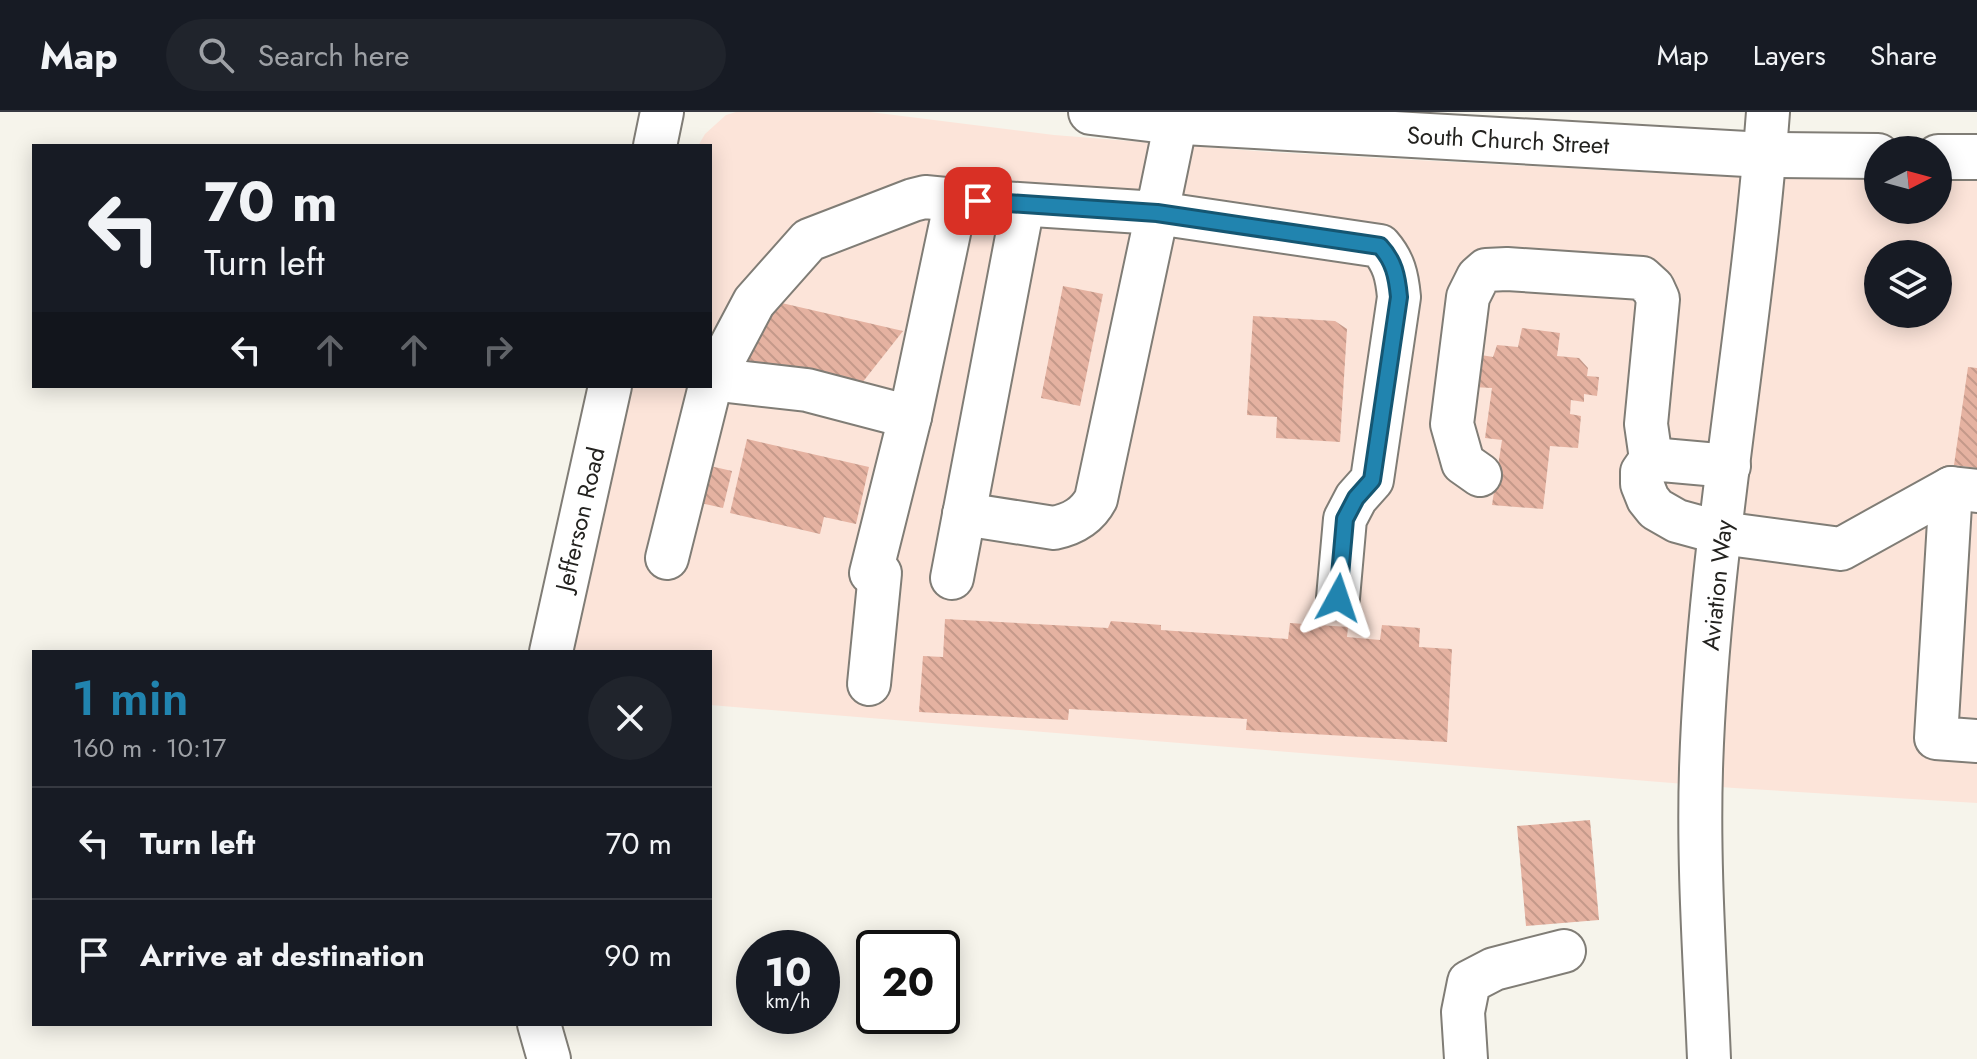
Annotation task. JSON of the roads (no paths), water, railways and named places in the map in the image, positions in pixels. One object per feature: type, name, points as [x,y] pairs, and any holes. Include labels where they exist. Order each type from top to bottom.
[{"type":"main road","name":"South Church Street","points":[[1091,112],[1176,121],[1764,155],[1864,156]]},
{"type":"main road","points":[[1952,157],[1977,157]]},
{"type":"street","points":[[655,144],[662,112]]},
{"type":"street","name":"Aviation Way","points":[[1709,1059],[1702,902],[1701,768],[1712,621],[1768,112]]},
{"type":"street","points":[[964,514],[1054,528],[1069,525],[1091,509],[1096,499],[1176,121]]},
{"type":"street","points":[[712,378],[754,302],[809,240],[925,197],[1157,213],[1380,246],[1390,257],[1396,273],[1399,297],[1372,480],[1356,498],[1345,519],[1338,598]]},
{"type":"street","points":[[869,684],[875,573],[956,200]]},
{"type":"street","points":[[952,578],[1023,205]]},
{"type":"street","points":[[1480,475],[1463,463],[1452,424],[1468,297],[1478,277],[1486,270],[1507,269],[1642,278],[1653,288],[1658,299],[1646,424],[1651,459],[1642,472],[1642,484],[1656,509],[1677,521],[1721,533],[1841,549],[1964,490]]},
{"type":"street","points":[[712,382],[807,390],[910,417]]},
{"type":"street","name":"Jefferson Road","points":[[551,650],[610,388]]},
{"type":"street","points":[[667,558],[709,388]]},
{"type":"street","points":[[1651,459],[1729,466]]},
{"type":"street","points":[[1964,490],[1936,738],[1977,741]]},
{"type":"street","points":[[1466,1059],[1463,1012],[1469,982],[1494,969],[1564,951]]},
{"type":"street","points":[[540,1026],[549,1059]]}]
